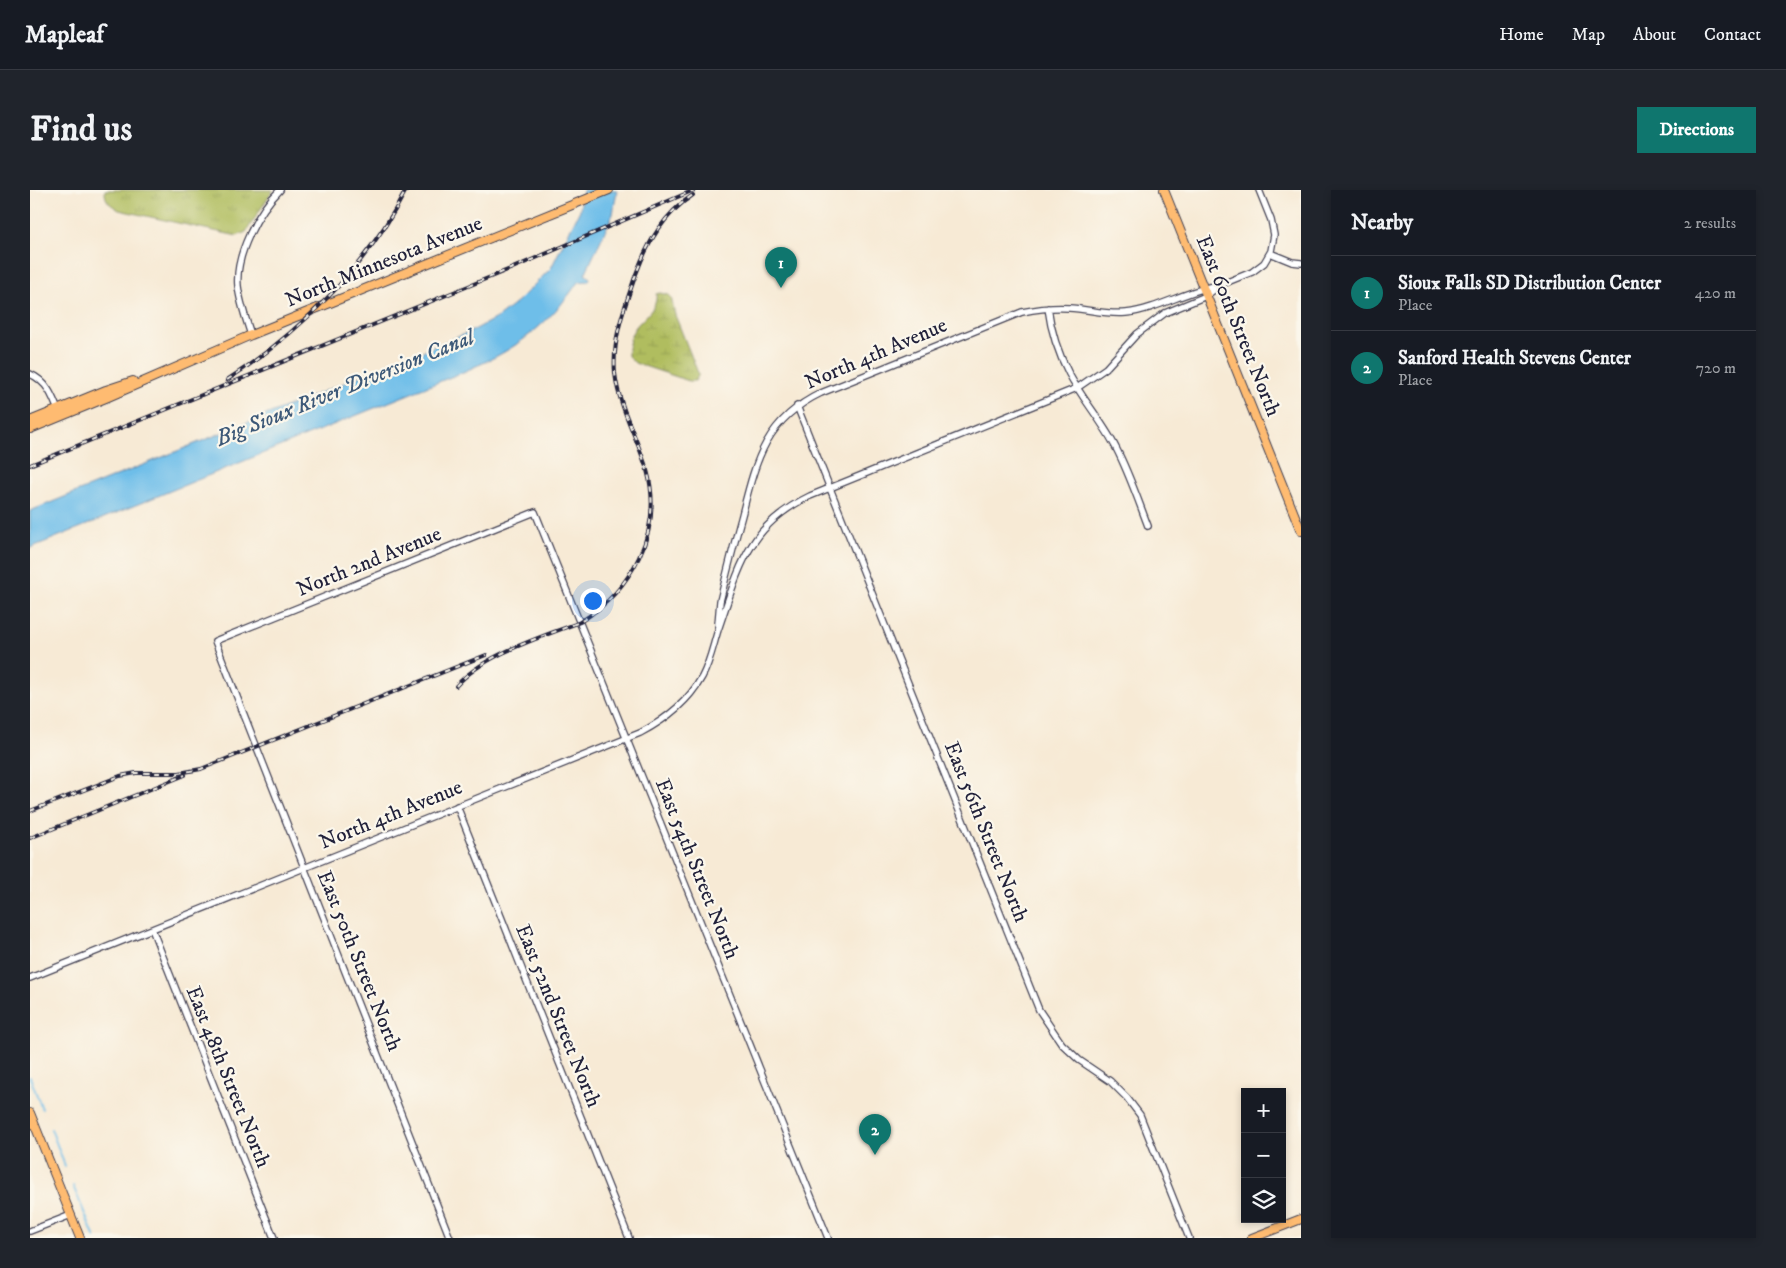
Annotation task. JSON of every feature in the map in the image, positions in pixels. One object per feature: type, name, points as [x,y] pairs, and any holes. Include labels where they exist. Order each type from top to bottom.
[{"type":"main road","name":"North Minnesota Avenue","points":[[30,421],[59,413],[173,368],[609,190]]},
{"type":"main road","name":"East 60th Street North","points":[[1164,190],[1301,531]]},
{"type":"main road","name":"North Minnesota Avenue","points":[[30,429],[59,413]]},
{"type":"main road","points":[[30,1113],[80,1238]]},
{"type":"main road","points":[[1252,1238],[1301,1219]]},
{"type":"street","points":[[251,335],[240,294],[239,267],[256,223],[268,203],[280,190]]},
{"type":"street","points":[[1220,285],[1259,268],[1270,253],[1274,243],[1273,228],[1259,190]]},
{"type":"street","points":[[1270,253],[1301,264]]},
{"type":"street","name":"North 4th Avenue","points":[[718,631],[720,600],[757,460],[773,431],[797,406],[821,393],[1009,317],[1036,309],[1070,308],[1099,313],[1133,312],[1153,307],[1203,288],[1220,285]]},
{"type":"street","name":"North 4th Avenue","points":[[30,978],[627,738],[656,724],[686,699],[704,672],[741,563],[755,539],[771,521],[789,507],[830,488],[1077,388],[1106,368],[1137,334],[1154,320],[1172,310],[1206,296],[1220,285]]},
{"type":"street","points":[[1048,308],[1055,342],[1069,374],[1117,449],[1148,526]]},
{"type":"street","points":[[30,374],[38,378],[48,388],[59,413]]},
{"type":"street","name":"East 56th Street North","points":[[797,406],[1039,1010],[1062,1044],[1080,1060],[1110,1081],[1140,1115],[1190,1238]]},
{"type":"street","name":"North 2nd Avenue","points":[[215,641],[535,512]]},
{"type":"street","name":"East 54th Street North","points":[[535,512],[828,1238]]},
{"type":"street","name":"East 50th Street North","points":[[215,641],[450,1238]]},
{"type":"street","name":"East 52nd Street North","points":[[457,806],[629,1238]]},
{"type":"street","name":"East 48th Street North","points":[[152,928],[274,1238]]},
{"type":"street","points":[[30,1231],[71,1214]]},
{"type":"green space","points":[[105,190],[273,190],[246,232],[237,236],[119,210],[107,200]]},
{"type":"green space","points":[[660,293],[671,297],[675,315],[698,373],[695,381],[689,381],[635,363],[628,356],[628,348],[633,331],[655,304],[656,294]]},
{"type":"water","name":"Big Sioux River Diversion Canal","points":[[583,190],[617,190],[613,214],[585,274],[590,278],[589,281],[578,282],[550,317],[515,345],[468,370],[30,548],[30,511],[472,331],[498,317],[516,303],[551,268],[580,210]]},
{"type":"waterway","points":[[30,1077],[42,1109]]},
{"type":"waterway","points":[[51,1129],[65,1166]]},
{"type":"waterway","points":[[73,1186],[95,1238]]},
{"type":"railway","points":[[227,380],[254,362],[280,341],[328,297],[371,246],[390,219],[406,190]]},
{"type":"railway","points":[[30,465],[515,267],[694,190]]},
{"type":"railway","points":[[456,686],[468,675],[497,656],[580,622],[614,594],[628,576],[639,557],[647,537],[651,515],[651,493],[647,470],[617,386],[615,347],[624,310],[646,251],[665,220],[693,195]]},
{"type":"railway","points":[[30,811],[120,776],[136,773],[179,773],[201,769],[486,655]]},
{"type":"railway","points":[[30,838],[185,775]]},
{"type":"place","name":"Sioux Falls SD Distribution Center","points":[[781,288]]},
{"type":"place","name":"Sanford Health Stevens Center","points":[[875,1155]]}]
